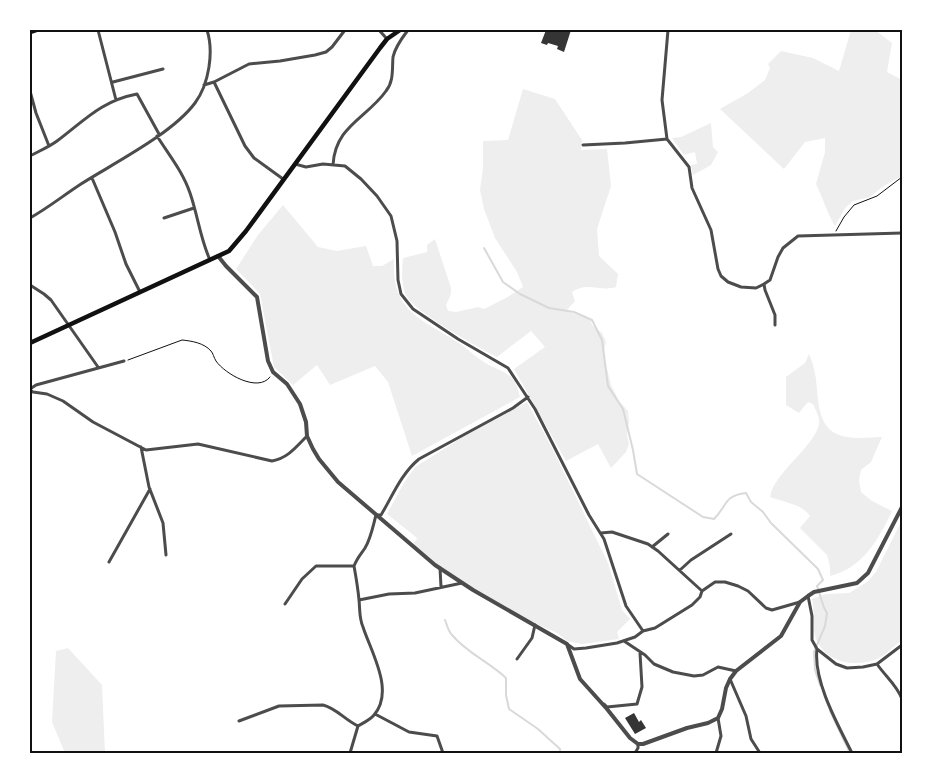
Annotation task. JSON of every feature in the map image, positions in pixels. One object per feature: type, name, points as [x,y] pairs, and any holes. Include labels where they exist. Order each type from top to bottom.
[{"type":"main road","points":[[30,32],[36,30]]},
{"type":"main road","points":[[30,343],[228,251],[237,243],[387,39],[400,30]]},
{"type":"street","points":[[98,30],[113,82],[116,100]]},
{"type":"street","points":[[30,218],[158,135],[183,116],[194,104],[204,85],[210,55],[207,30]]},
{"type":"street","points":[[204,85],[214,82],[249,64],[280,61],[326,52],[345,30]]},
{"type":"street","points":[[379,30],[387,39]]},
{"type":"street","points":[[333,165],[336,148],[343,134],[387,90],[392,75],[397,46],[408,30]]},
{"type":"street","points":[[668,30],[662,100],[667,139],[689,168],[692,188],[712,230],[718,269],[721,276],[728,282],[741,287],[756,288],[764,284],[770,280],[778,257],[788,242],[798,236],[902,233]]},
{"type":"street","points":[[113,82],[163,69]]},
{"type":"street","points":[[214,82],[245,146],[254,158],[283,179]]},
{"type":"street","points":[[30,91],[49,146]]},
{"type":"street","points":[[30,156],[49,146],[98,108],[137,94],[158,135],[184,177],[203,245],[210,260]]},
{"type":"street","points":[[583,145],[667,139]]},
{"type":"street","points":[[294,164],[306,168],[323,164],[345,166],[361,179],[377,196],[391,216],[397,241],[398,280],[401,294],[413,309],[458,339],[508,368],[528,397],[601,533],[617,574],[626,606],[643,631]]},
{"type":"street","points":[[92,178],[115,232],[126,264],[140,292]]},
{"type":"street","points":[[164,218],[194,208]]},
{"type":"street","points":[[218,256],[260,302],[268,361],[273,372],[287,384],[300,404],[306,422],[307,436],[319,459],[338,482],[440,568],[574,649],[624,641],[635,637],[643,631],[655,628],[685,610],[700,597],[702,591],[714,582],[725,582],[738,586],[748,591],[766,608],[772,610],[800,602],[814,592],[857,583],[868,573],[902,507]]},
{"type":"street","points":[[764,284],[775,315],[775,325]]},
{"type":"street","points":[[30,285],[51,300],[98,367]]},
{"type":"street","points":[[124,361],[36,385],[30,389],[33,392],[47,394],[63,402],[93,422],[146,450],[198,444],[272,461],[282,459],[290,454],[307,436]]},
{"type":"street","points":[[376,515],[381,515],[401,479],[410,466],[419,459],[513,408],[528,397]]},
{"type":"street","points":[[141,447],[150,489],[163,523],[166,555]]},
{"type":"street","points":[[109,562],[150,489]]},
{"type":"street","points":[[350,753],[358,726],[373,717],[379,709],[383,692],[370,644],[362,627],[354,566],[356,558],[365,549],[376,515]]},
{"type":"street","points":[[601,533],[612,532],[652,547],[702,591]]},
{"type":"street","points":[[652,547],[668,534]]},
{"type":"street","points":[[680,570],[691,560],[731,534]]},
{"type":"street","points":[[285,604],[302,579],[316,566],[354,566]]},
{"type":"street","points":[[440,568],[442,587]]},
{"type":"street","points":[[359,600],[390,594],[415,593],[463,583]]},
{"type":"street","points":[[808,596],[812,616],[812,640],[814,645],[836,664],[847,668],[877,664],[902,645]]},
{"type":"street","points":[[716,753],[721,736],[718,718],[730,679],[736,671],[781,636],[800,602]]},
{"type":"street","points":[[516,659],[532,638],[536,625]]},
{"type":"street","points":[[624,641],[660,668],[684,674],[703,675],[718,667],[736,671]]},
{"type":"street","points":[[567,644],[580,679],[630,738],[638,744],[708,723],[718,718]]},
{"type":"street","points":[[818,649],[818,672],[828,700],[852,753]]},
{"type":"street","points":[[601,702],[607,706],[637,704],[642,687],[640,652]]},
{"type":"street","points":[[877,664],[888,680],[899,691],[902,698]]},
{"type":"street","points":[[730,679],[746,716],[751,739],[760,753]]},
{"type":"street","points":[[239,721],[279,706],[318,704],[330,706],[343,718],[358,726]]},
{"type":"street","points":[[375,714],[409,732],[437,736],[443,753]]},
{"type":"street","points":[[635,753],[638,744]]},
{"type":"path","points":[[835,234],[844,216],[854,205],[877,196],[902,177]]},
{"type":"path","points":[[124,361],[182,340],[191,340],[202,344],[211,351],[216,362],[234,377],[259,383],[268,380],[273,372]]},
{"type":"shaded area","points":[[851,30],[875,30],[892,43],[887,72],[902,80],[902,176],[882,187],[870,197],[853,201],[845,208],[835,226],[816,184],[825,152],[825,138],[805,142],[784,169],[720,109],[748,93],[765,80],[770,68],[768,64],[781,51],[813,58],[839,71]]},
{"type":"shaded area","points":[[523,89],[555,99],[582,140],[581,150],[607,149],[611,186],[597,229],[599,256],[618,274],[616,287],[583,287],[578,289],[572,292],[575,301],[566,311],[590,319],[592,325],[602,333],[606,342],[604,351],[605,361],[611,385],[619,401],[628,411],[627,435],[629,444],[626,452],[611,468],[598,444],[566,461],[514,369],[545,347],[531,331],[497,357],[461,337],[419,309],[410,300],[404,289],[402,275],[403,258],[427,252],[427,245],[435,239],[451,288],[451,294],[446,305],[448,311],[456,312],[478,307],[484,309],[523,287],[517,272],[495,238],[484,209],[480,190],[483,168],[483,141],[508,140]]},
{"type":"shaded area","points":[[711,123],[713,147],[718,152],[711,165],[693,175],[691,165],[697,164],[695,152],[684,155],[672,138],[681,137]]},
{"type":"shaded area","points":[[283,205],[318,247],[337,251],[366,246],[373,266],[382,266],[394,259],[394,277],[398,291],[403,303],[411,312],[459,343],[483,362],[509,375],[518,389],[520,397],[412,456],[388,382],[375,366],[330,385],[317,365],[293,385],[274,367],[260,294],[236,269],[258,235]]},
{"type":"shaded area","points":[[809,354],[816,377],[821,415],[831,430],[839,435],[850,437],[882,437],[871,462],[861,470],[859,480],[861,492],[872,501],[892,511],[875,542],[861,559],[842,572],[830,576],[827,555],[800,528],[810,516],[807,512],[797,506],[770,497],[773,487],[806,447],[818,428],[819,419],[813,404],[808,402],[799,413],[786,405],[786,377],[805,363]]},
{"type":"shaded area","points":[[527,402],[552,448],[608,563],[622,610],[630,619],[617,632],[619,639],[582,644],[567,641],[557,633],[528,620],[449,575],[412,545],[417,539],[416,537],[387,514],[415,467],[463,437]]},
{"type":"shaded area","points":[[902,520],[902,640],[877,659],[852,663],[835,659],[822,649],[815,637],[812,599],[826,594],[849,593],[867,582],[876,572]]},
{"type":"shaded area","points":[[68,648],[102,685],[105,753],[65,753],[52,722],[56,651]]},
{"type":"building","points":[[546,30],[571,30],[564,52],[557,49],[558,46],[541,43]]},
{"type":"building","points":[[634,713],[639,722],[641,720],[646,728],[635,734],[625,718]]},
{"type":"waterway","points":[[484,248],[503,282],[520,294],[549,308],[574,312],[592,320],[602,340],[608,386],[623,409],[637,474],[703,517],[714,519],[729,499],[746,493],[751,502],[818,569],[823,580],[817,586],[827,613],[825,626],[814,652],[815,670],[820,685]]},
{"type":"waterway","points":[[445,620],[450,632],[458,641],[506,678],[506,695],[509,709],[538,729],[560,749],[560,753]]},
{"type":"waterway","points":[[830,711],[850,753]]}]
